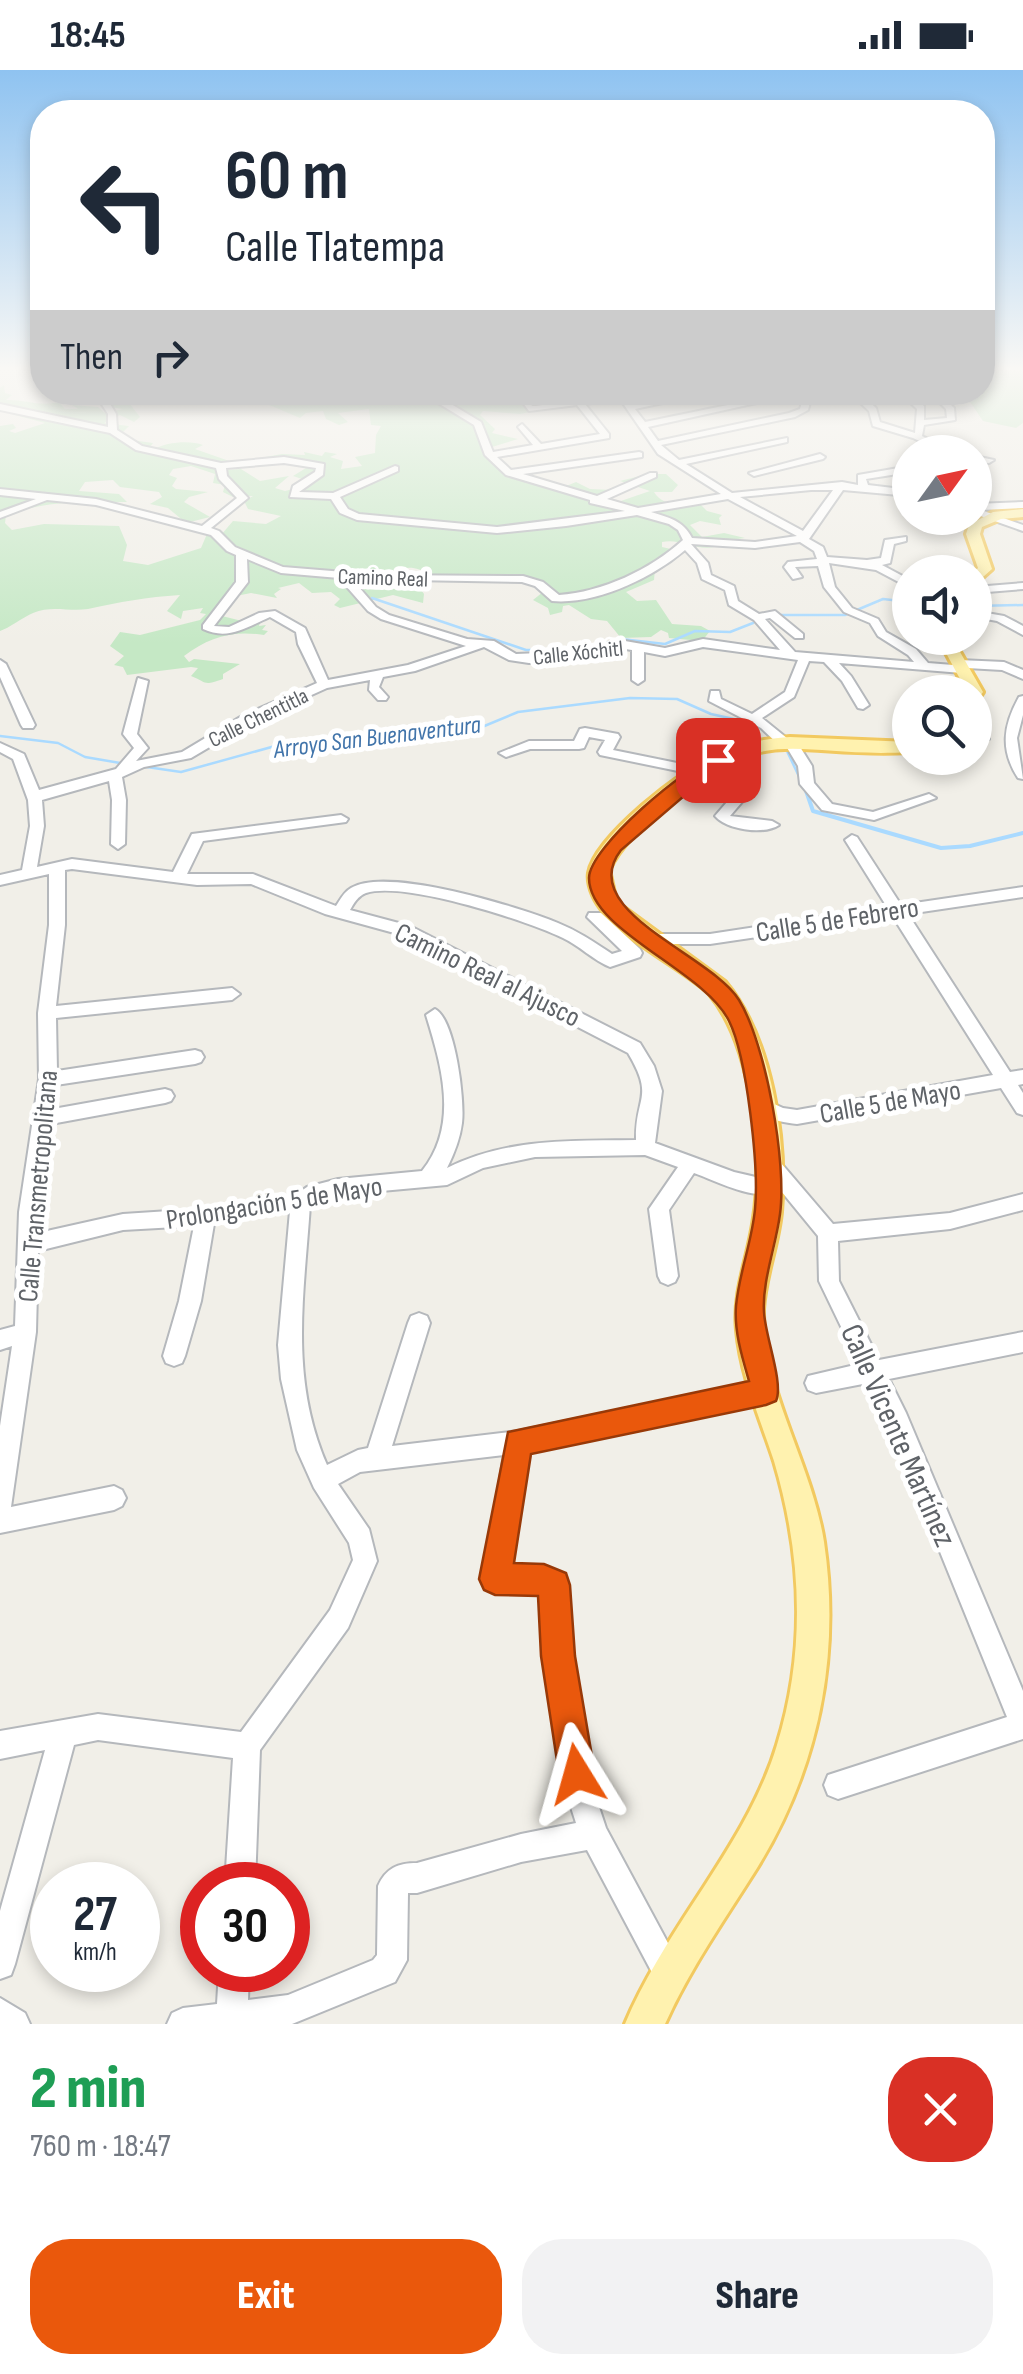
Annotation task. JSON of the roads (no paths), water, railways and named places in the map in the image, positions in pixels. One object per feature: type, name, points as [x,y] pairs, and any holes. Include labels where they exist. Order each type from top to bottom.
[{"type":"main road","points":[[992,516],[1023,513]]},
{"type":"main road","points":[[954,655],[965,675]]},
{"type":"main road","points":[[644,2024],[668,1971],[765,1820],[794,1750],[808,1688],[815,1572],[806,1521],[753,1344],[750,1307],[768,1211],[760,1104],[748,1042],[728,1000],[690,964],[643,945],[604,898],[599,880],[602,862],[614,846],[697,773],[735,752],[787,742],[892,748]]},
{"type":"street","points":[[204,462],[221,466],[261,462]]},
{"type":"street","points":[[301,462],[321,466],[320,472],[292,495],[334,496],[395,469]]},
{"type":"street","points":[[497,462],[508,473],[531,483],[673,522],[682,528],[687,543],[706,569],[706,578],[730,588],[733,604],[769,616],[799,636]]},
{"type":"street","points":[[508,473],[583,462]]},
{"type":"street","points":[[754,472],[797,462]]},
{"type":"street","points":[[676,463],[819,549],[830,586],[853,613],[874,621],[881,632],[914,653],[926,668]]},
{"type":"street","points":[[793,463],[816,486]]},
{"type":"street","points":[[204,529],[243,498],[222,477],[221,466]]},
{"type":"street","points":[[531,483],[628,466]]},
{"type":"street","points":[[864,486],[861,477],[892,472]]},
{"type":"street","points":[[594,501],[653,475]]},
{"type":"street","points":[[687,543],[755,544],[803,538],[842,485]]},
{"type":"street","points":[[334,496],[344,511],[358,517],[500,528],[816,486],[892,490]]},
{"type":"street","name":"Camino Real","points":[[0,492],[112,505],[204,529],[242,554],[280,570],[343,576],[523,579],[564,600],[624,580],[687,543]]},
{"type":"street","points":[[0,515],[50,497]]},
{"type":"street","points":[[770,519],[783,514],[778,505]]},
{"type":"street","points":[[992,508],[1023,505]]},
{"type":"street","points":[[992,516],[1023,528]]},
{"type":"street","points":[[797,577],[789,566],[792,564],[886,560],[889,542],[902,539]]},
{"type":"street","points":[[242,554],[242,582],[207,627],[214,632],[237,630],[271,613],[301,630],[324,685]]},
{"type":"street","points":[[866,562],[892,571]]},
{"type":"street","name":"Calle Xóchitl","points":[[343,576],[372,609],[385,617],[466,642],[484,643],[512,657],[529,660],[590,656],[613,647],[638,646],[665,652],[702,642],[926,668],[1004,666],[1023,675]]},
{"type":"street","points":[[992,589],[1023,586]]},
{"type":"street","points":[[753,719],[790,694],[798,656],[769,616]]},
{"type":"street","points":[[992,617],[1023,631]]},
{"type":"street","name":"Calle Chentitla","points":[[34,798],[128,766],[186,755],[247,719],[324,685],[411,668],[484,643]]},
{"type":"street","points":[[638,646],[638,680]]},
{"type":"street","points":[[828,659],[847,679],[863,705]]},
{"type":"street","points":[[0,664],[28,725]]},
{"type":"street","points":[[380,673],[373,686],[382,698]]},
{"type":"street","points":[[118,844],[119,800],[128,766],[141,748],[130,734],[142,680]]},
{"type":"street","points":[[715,694],[720,704],[753,719],[787,742],[804,766],[807,784],[827,807],[874,816],[928,798]]},
{"type":"street","points":[[1023,700],[1009,736],[1013,762],[1023,774]]},
{"type":"street","points":[[506,753],[528,746],[579,745],[586,732],[613,737],[605,752],[678,767],[712,752],[735,752],[732,786],[742,795],[722,816],[730,822],[772,825]]},
{"type":"street","points":[[0,747],[18,757],[34,798],[38,819],[28,851],[30,872]]},
{"type":"street","points":[[178,878],[197,837],[340,820]]},
{"type":"street","points":[[852,840],[1014,1079],[1023,1108]]},
{"type":"street","name":"Camino Real al Ajusco","points":[[0,880],[57,866],[96,866],[178,878],[253,879],[340,913],[404,930],[634,1048],[650,1072],[656,1097],[644,1130],[646,1147]]},
{"type":"street","name":"Calle Transmetropolitana","points":[[0,1505],[25,1332],[26,1244],[48,1080],[57,866]]},
{"type":"street","name":"Calle 5 de Febrero","points":[[340,913],[350,895],[365,888],[402,888],[531,919],[571,935],[610,960],[643,945],[1023,892]]},
{"type":"street","points":[[594,917],[643,945]]},
{"type":"street","points":[[48,1012],[232,994]]},
{"type":"street","points":[[425,1181],[443,1164],[454,1092],[435,1015]]},
{"type":"street","points":[[48,1080],[194,1057]]},
{"type":"street","name":"Calle 5 de Mayo","points":[[760,1104],[780,1115],[796,1117],[1014,1079]]},
{"type":"street","points":[[42,1118],[166,1096]]},
{"type":"street","points":[[425,1181],[447,1177],[502,1154],[535,1149],[646,1147],[689,1166],[767,1173],[828,1233],[950,1221],[1023,1202]]},
{"type":"street","points":[[668,1276],[659,1209],[689,1166]]},
{"type":"street","name":"Prolongación 5 de Mayo","points":[[26,1244],[123,1222],[205,1218],[301,1201],[338,1187],[425,1181]]},
{"type":"street","points":[[241,1862],[246,1746],[338,1619],[365,1560],[360,1538],[322,1480],[308,1450],[290,1362],[301,1201]]},
{"type":"street","points":[[174,1356],[190,1301],[205,1218]]},
{"type":"street","name":"Calle Vicente Martínez","points":[[828,1233],[830,1281],[922,1476],[970,1602],[1023,1724]]},
{"type":"street","points":[[376,1459],[420,1323]]},
{"type":"street","points":[[0,1340],[25,1332]]},
{"type":"street","points":[[816,1383],[1023,1342]]},
{"type":"street","points":[[322,1480],[358,1461],[518,1442],[766,1391]]},
{"type":"street","points":[[518,1442],[495,1579],[544,1580],[554,1585],[558,1656],[577,1774],[594,1834],[668,1971]]},
{"type":"street","points":[[0,1521],[114,1498]]},
{"type":"street","points":[[838,1784],[1023,1724]]},
{"type":"street","points":[[0,1745],[98,1726],[246,1746]]},
{"type":"street","points":[[0,1964],[64,1732]]},
{"type":"street","points":[[184,2024],[288,2010],[384,1971],[392,1960],[393,1886],[402,1878],[417,1878],[521,1848],[594,1834]]},
{"type":"street","points":[[231,2020],[233,1992]]},
{"type":"street","points":[[0,2014],[14,2024]]},
{"type":"waterway","points":[[372,598],[526,650],[583,650],[621,639],[665,644],[695,631],[730,632],[753,623]]},
{"type":"waterway","points":[[776,615],[845,615],[883,599],[892,600]]},
{"type":"waterway","points":[[992,606],[1023,605]]},
{"type":"waterway","name":"Arroyo San Buenaventura","points":[[140,766],[181,772],[286,743],[482,727],[518,712],[630,698],[677,699],[711,714],[752,723]]},
{"type":"waterway","name":"Arroyo San Buenaventura","points":[[0,736],[58,743],[85,757],[126,764]]},
{"type":"waterway","name":"Arroyo San Buenaventura","points":[[786,749],[804,787]]},
{"type":"waterway","name":"Arroyo San Buenaventura","points":[[804,785],[813,811],[941,848],[970,846],[1023,833]]}]
